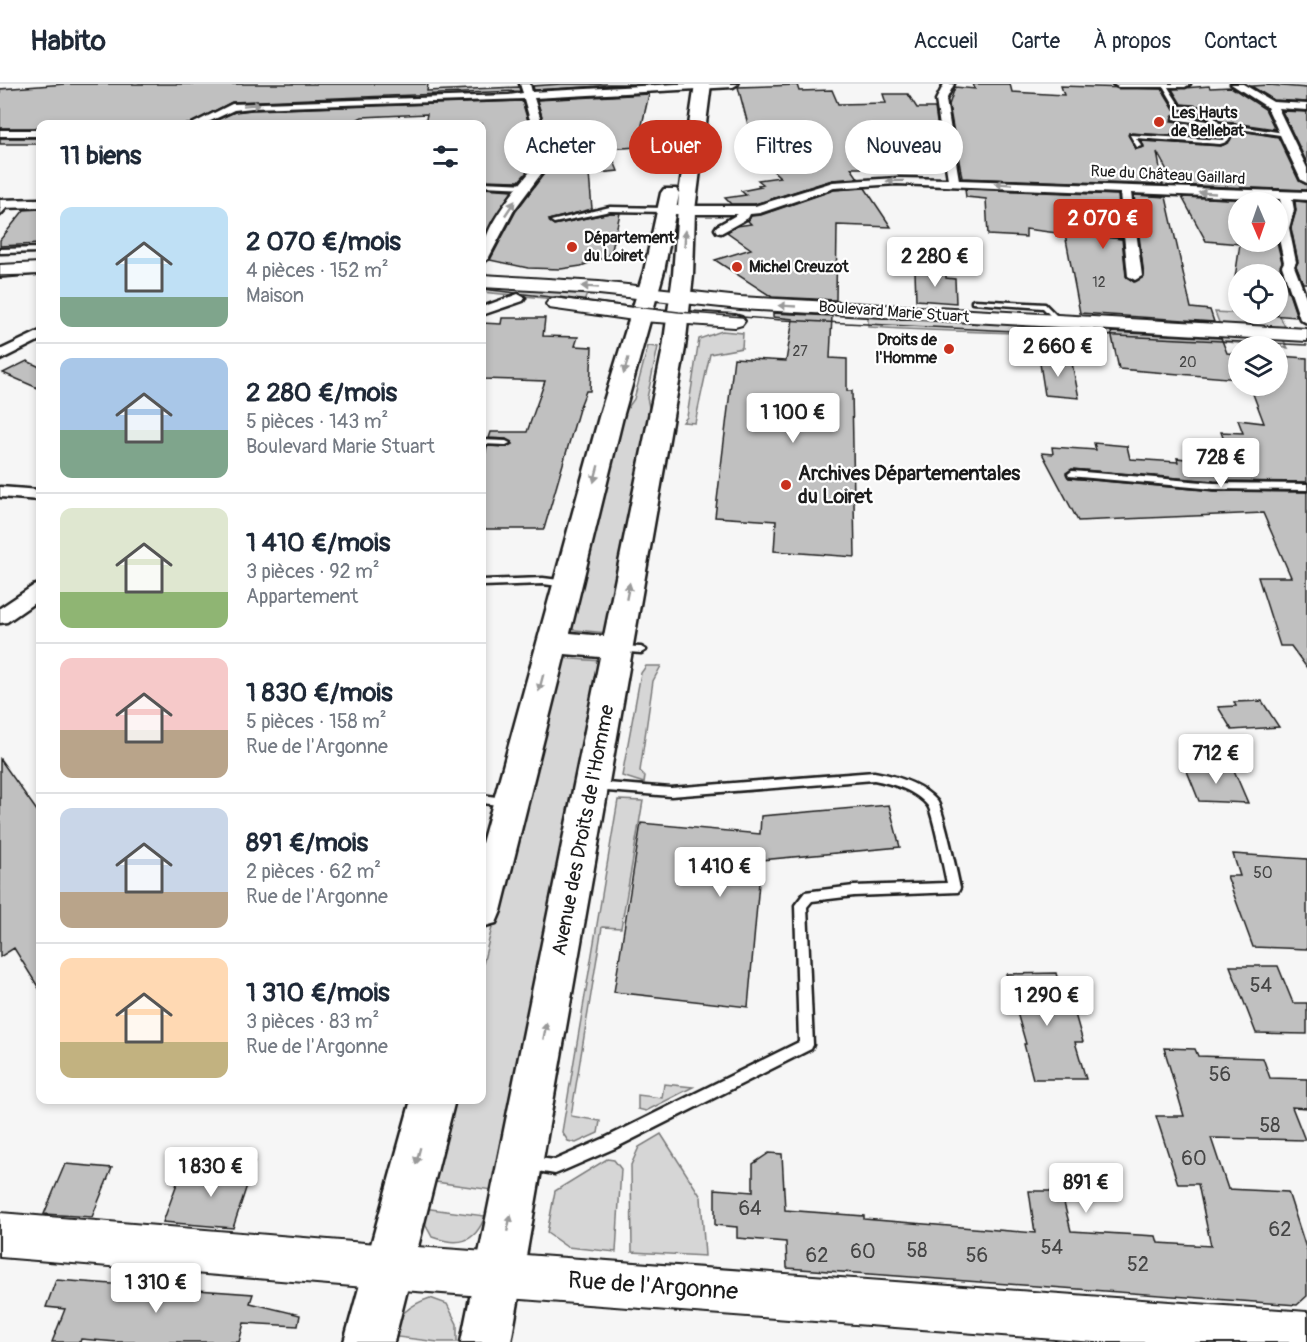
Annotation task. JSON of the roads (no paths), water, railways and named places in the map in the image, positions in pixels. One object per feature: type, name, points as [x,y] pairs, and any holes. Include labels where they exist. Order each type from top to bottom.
[{"type":"main road","points":[[486,880],[496,801],[551,642],[611,417],[645,304],[696,85]]},
{"type":"main road","name":"Avenue des Droits de l'Homme","points":[[486,1342],[591,785],[629,649],[679,307],[696,85]]},
{"type":"main road","points":[[0,271],[36,269]]},
{"type":"main road","name":"Boulevard Marie Stuart","points":[[486,282],[645,304]]},
{"type":"main road","points":[[0,283],[36,283]]},
{"type":"main road","name":"Boulevard Marie Stuart","points":[[486,295],[645,304],[957,334],[1228,345]]},
{"type":"main road","name":"Boulevard Marie Stuart","points":[[679,307],[740,303],[1307,334]]},
{"type":"main road","points":[[1288,349],[1307,350]]},
{"type":"main road","points":[[551,642],[629,649]]},
{"type":"main road","points":[[369,1342],[431,1104]]},
{"type":"main road","name":"Rue de l'Argonne","points":[[0,1235],[389,1267],[1307,1335]]},
{"type":"street","points":[[205,120],[232,107],[252,105],[509,98],[527,89],[732,84]]},
{"type":"street","points":[[948,84],[941,100],[954,182]]},
{"type":"street","points":[[1118,84],[1185,84]]},
{"type":"street","points":[[1236,84],[1271,105],[1307,107]]},
{"type":"street","points":[[486,251],[508,209],[547,159],[527,89]]},
{"type":"street","points":[[1271,105],[1287,134],[1307,180]]},
{"type":"street","points":[[0,133],[36,133]]},
{"type":"street","name":"Rue du Château Gaillard","points":[[667,210],[756,210],[833,185],[887,181],[1228,194]]},
{"type":"street","points":[[1125,190],[1135,276]]},
{"type":"street","name":"Rue du Château Gaillard","points":[[1288,197],[1307,196]]},
{"type":"street","points":[[2,207],[36,203]]},
{"type":"street","name":"Rue du Château Gaillard","points":[[721,229],[744,215],[744,211]]},
{"type":"street","points":[[1288,252],[1290,262],[1288,266],[1307,319]]},
{"type":"street","points":[[486,310],[518,298]]},
{"type":"street","points":[[0,356],[36,339]]},
{"type":"street","points":[[0,492],[36,495]]},
{"type":"street","points":[[0,617],[36,593]]},
{"type":"lane","points":[[1164,85],[1178,107],[1202,109],[1209,112],[1217,124]]},
{"type":"lane","points":[[1175,118],[1231,128],[1287,134]]},
{"type":"lane","points":[[1139,146],[1132,136],[1220,142],[1226,141],[1231,128]]},
{"type":"lane","points":[[486,184],[527,186]]},
{"type":"lane","points":[[554,221],[610,209],[667,210]]},
{"type":"lane","points":[[1087,232],[1132,236]]},
{"type":"lane","points":[[0,251],[36,250]]},
{"type":"lane","points":[[974,302],[1046,306],[1060,322]]},
{"type":"lane","points":[[486,442],[506,442]]},
{"type":"lane","points":[[1072,474],[1214,486],[1307,487]]},
{"type":"lane","points":[[486,583],[543,581],[567,584]]},
{"type":"lane","points":[[520,1164],[555,1167],[610,1143],[806,1045],[801,905],[809,896],[854,891],[954,888],[934,806],[917,791],[896,780],[874,776],[671,792],[591,785]]},
{"type":"tram line","points":[[0,276],[36,275]]},
{"type":"tram line","points":[[486,289],[679,312],[782,320],[1307,345]]},
{"type":"place","name":"Les Hauts de Bellebat","points":[[1159,122]]},
{"type":"place","name":"Département du Loiret","points":[[572,247]]},
{"type":"place","name":"Michel Creuzot","points":[[737,267]]},
{"type":"place","name":"Droits de l'Homme","points":[[949,349]]},
{"type":"place","name":"Archives Départementales du Loiret","points":[[786,485]]}]
